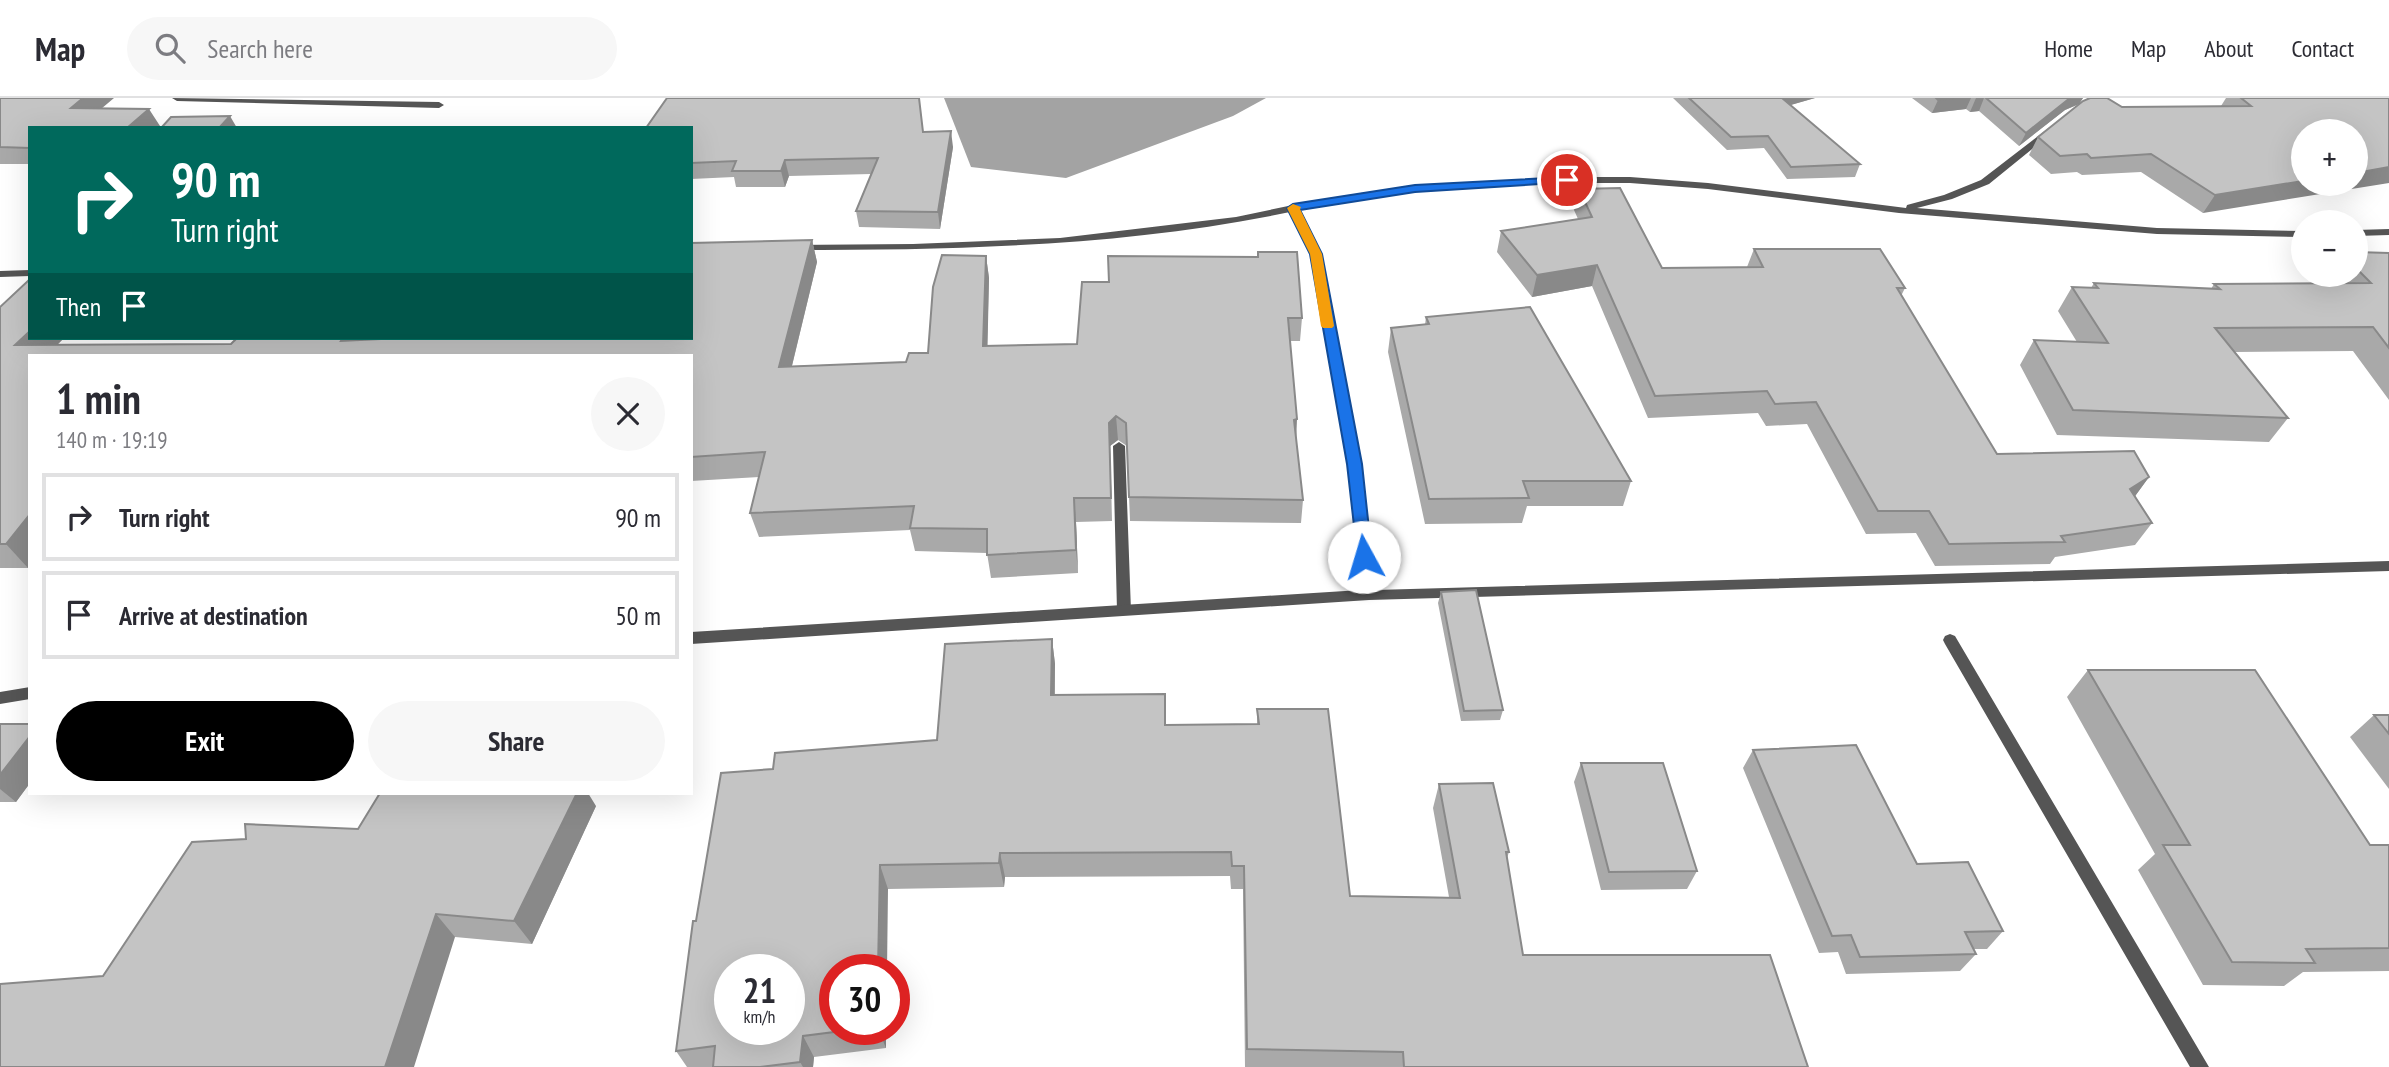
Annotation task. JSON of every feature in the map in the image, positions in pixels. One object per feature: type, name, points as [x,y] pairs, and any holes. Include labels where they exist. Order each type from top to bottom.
[{"type":"street","points":[[177,98],[439,105]]},
{"type":"street","points":[[1899,210],[1948,197],[1985,182],[2060,122]]},
{"type":"street","points":[[785,247],[913,247],[1060,241],[1236,220],[1415,188],[1567,180],[1630,180],[1708,186],[1899,210],[2157,231],[2291,234]]},
{"type":"street","points":[[1293,208],[1316,254],[1354,464],[1369,595]]},
{"type":"street","points":[[2368,233],[2389,232]]},
{"type":"street","points":[[0,274],[28,273]]},
{"type":"street","points":[[1119,446],[1124,611]]},
{"type":"street","points":[[693,638],[1369,595],[2389,566]]},
{"type":"street","points":[[1950,640],[2200,1067]]},
{"type":"street","points":[[0,698],[28,693]]},
{"type":"shaded area","points":[[944,98],[1266,98],[1233,116],[1066,178],[971,167]]},
{"type":"building","points":[[0,98],[83,98],[71,108],[149,109],[129,126],[28,126],[28,148],[0,147]]},
{"type":"building","points":[[667,98],[919,98],[923,132],[951,131],[938,212],[856,211],[878,158],[785,160],[781,171],[732,171],[736,161],[693,163],[693,126],[647,126]]},
{"type":"building","points":[[1689,98],[1782,98],[1860,164],[1791,167],[1768,136],[1731,137]]},
{"type":"building","points":[[1986,98],[2070,98],[2026,133]]},
{"type":"building","points":[[2090,98],[2107,98],[2122,107],[2251,106],[2241,98],[2389,98],[2389,167],[2368,171],[2368,119],[2291,119],[2291,183],[2215,195],[2151,154],[2091,158],[2087,154],[2060,156],[2038,137]]},
{"type":"building","points":[[230,116],[221,126],[163,126],[171,117]]},
{"type":"building","points":[[1620,188],[1662,268],[1763,267],[1754,249],[1880,249],[1905,288],[1897,288],[1997,454],[2134,451],[2149,477],[2130,489],[2152,523],[2061,536],[2065,542],[1949,544],[1929,511],[1878,511],[1816,402],[1775,404],[1767,391],[1655,396],[1597,265],[1537,275],[1501,231],[1592,217],[1579,189]]},
{"type":"building","points":[[812,240],[779,367],[906,362],[909,353],[928,353],[933,287],[942,255],[986,256],[983,346],[1077,344],[1082,282],[1109,282],[1108,256],[1258,257],[1258,252],[1297,252],[1302,318],[1288,318],[1297,419],[1294,420],[1303,500],[1129,497],[1126,423],[1116,416],[1109,423],[1111,498],[1074,498],[1076,550],[987,555],[987,529],[910,528],[914,506],[750,513],[765,452],[693,457],[693,354],[28,354],[28,516],[6,544],[0,544],[0,307],[28,281],[28,333],[15,345],[231,344],[235,340],[693,340],[693,243]]},
{"type":"building","points":[[2368,252],[2389,253],[2389,348],[2373,327],[2215,328],[2288,418],[2073,410],[2034,340],[2108,343],[2072,287],[2098,288],[2094,283],[2220,289],[2214,284],[2368,287],[2368,283],[2371,283],[2368,280]]},
{"type":"building","points":[[1530,307],[1631,481],[1523,481],[1529,498],[1429,499],[1391,328],[1429,324],[1426,317]]},
{"type":"building","points":[[1476,590],[1503,710],[1464,711],[1441,592]]},
{"type":"building","points":[[1052,639],[1051,695],[1165,694],[1165,725],[1259,724],[1257,709],[1328,709],[1350,896],[1460,898],[1439,784],[1493,783],[1509,852],[1506,852],[1523,955],[1770,955],[1808,1067],[1404,1067],[1403,1052],[1247,1049],[1244,866],[1232,866],[1231,852],[1000,853],[999,863],[880,865],[878,954],[819,954],[819,1034],[805,1036],[805,954],[714,954],[714,1045],[802,1045],[800,1062],[760,1067],[713,1067],[715,1046],[676,1051],[693,921],[696,921],[721,773],[773,769],[775,753],[937,740],[945,644]]},
{"type":"building","points":[[2088,670],[2255,670],[2370,845],[2389,845],[2389,948],[2306,949],[2315,963],[2232,962],[2163,845],[2190,845]]},
{"type":"building","points":[[2374,715],[2389,715],[2389,734]]},
{"type":"building","points":[[0,724],[28,724],[28,739],[0,775]]},
{"type":"building","points":[[1856,745],[1917,864],[1968,862],[2003,931],[1965,932],[1976,954],[1860,957],[1851,935],[1832,936],[1753,750]]},
{"type":"building","points":[[1581,763],[1663,763],[1697,871],[1609,872]]},
{"type":"building","points":[[379,795],[576,795],[514,921],[436,914],[385,1067],[0,1067],[0,984],[103,976],[192,842],[246,839],[245,824],[358,829]]},
{"type":"slow traffic","points":[[1296,207],[1293,208],[1316,254],[1328,326]]},
{"type":"route","points":[[1364,557],[1354,464],[1316,254],[1293,208],[1415,188],[1567,180]]}]
